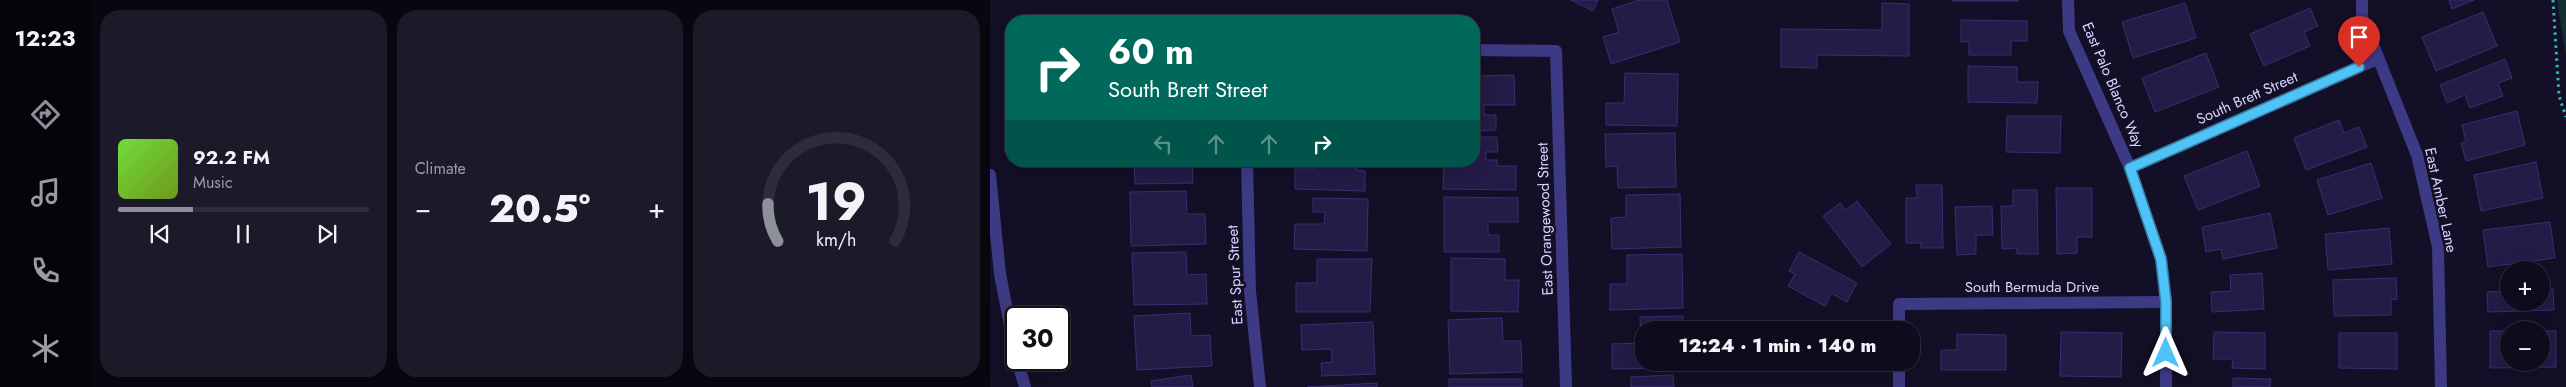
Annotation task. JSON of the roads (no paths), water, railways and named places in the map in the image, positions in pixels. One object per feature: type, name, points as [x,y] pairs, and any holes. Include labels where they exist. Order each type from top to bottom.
[{"type":"street","name":"East Palo Blanco Way","points":[[2068,0],[2069,31],[2130,168],[2161,259],[2166,302],[2166,387]]},
{"type":"street","name":"East Amber Lane","points":[[2362,0],[2362,18],[2377,59],[2418,155],[2438,248],[2441,387]]},
{"type":"street","name":"East Orangewood Street","points":[[1480,50],[1556,51],[1566,387]]},
{"type":"street","name":"South Brett Street","points":[[2130,168],[2377,59]]},
{"type":"street","name":"East Spur Street","points":[[1247,167],[1250,291],[1260,387]]},
{"type":"street","points":[[990,175],[1000,274],[1006,306]]},
{"type":"street","name":"South Bermuda Drive","points":[[1899,321],[1899,304],[2166,302]]},
{"type":"street","points":[[1021,371],[1025,387]]},
{"type":"street","points":[[1899,371],[1899,387]]}]
